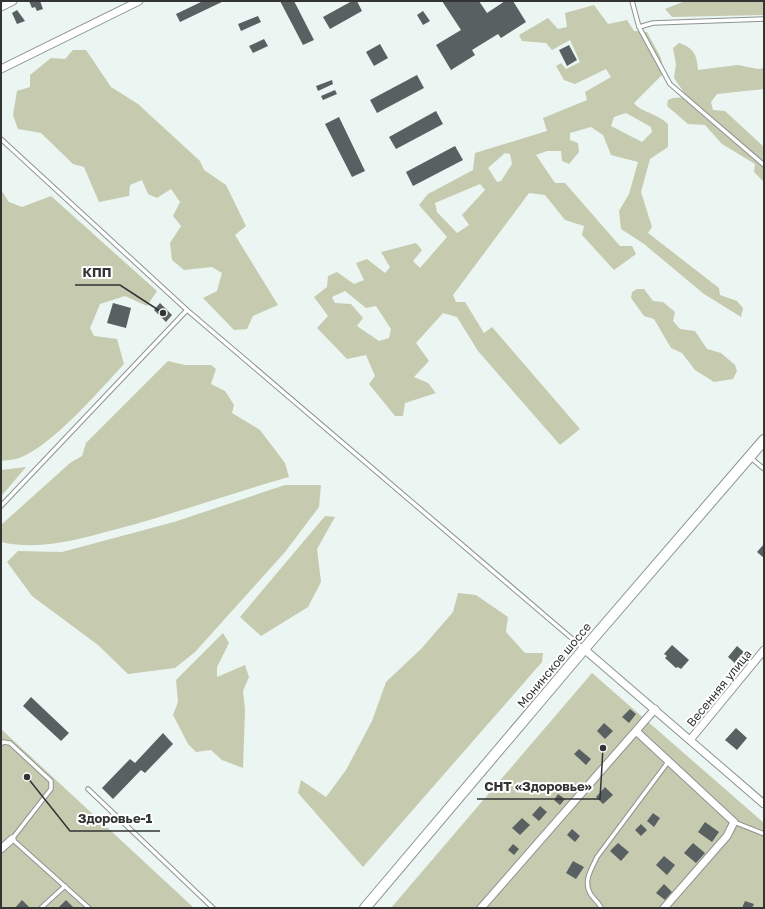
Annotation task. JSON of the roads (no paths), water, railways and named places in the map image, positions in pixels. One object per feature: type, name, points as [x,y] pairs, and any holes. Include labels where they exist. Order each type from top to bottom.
[{"type":"main road","name":"Монинское шоссе","points":[[365,908],[584,649],[764,440]]},
{"type":"street","points":[[1,7],[13,1]]},
{"type":"street","points":[[1,69],[139,1]]},
{"type":"street","points":[[584,649],[764,804]]},
{"type":"street","name":"Весенняя улица","points":[[690,740],[764,650]]},
{"type":"street","points":[[480,908],[655,709]]},
{"type":"street","points":[[636,731],[734,822],[727,836],[664,908]]},
{"type":"street","points":[[1,849],[12,839]]},
{"type":"lane","points":[[632,1],[639,27],[670,84],[764,164]]},
{"type":"lane","points":[[639,27],[653,23],[764,19]]},
{"type":"lane","points":[[1,139],[187,310],[584,649]]},
{"type":"lane","points":[[1,506],[187,310]]},
{"type":"lane","points":[[749,457],[764,469]]},
{"type":"lane","points":[[1,744],[3,742],[10,743],[51,781],[51,789],[12,839],[89,908]]},
{"type":"lane","points":[[601,908],[589,892],[587,880],[597,857],[668,762]]},
{"type":"lane","points":[[88,789],[213,908]]},
{"type":"lane","points":[[734,822],[764,834]]},
{"type":"lane","points":[[42,908],[65,886]]},
{"type":"place","name":"КПП","points":[[163,313]]},
{"type":"place","name":"СНТ «Здоровье»","points":[[603,748]]},
{"type":"place","name":"Здоровье-1","points":[[27,777]]}]
